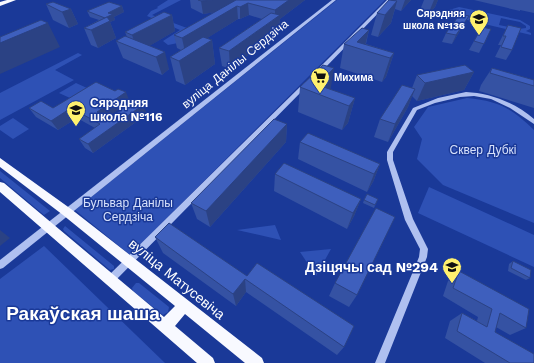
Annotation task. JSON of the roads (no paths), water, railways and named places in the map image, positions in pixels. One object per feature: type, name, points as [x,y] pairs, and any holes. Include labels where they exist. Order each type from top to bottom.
[{"type":"main road","points":[[0,4],[13,0]]},
{"type":"main road","name":"вуліца Матусевіча","points":[[0,162],[67,212],[183,306],[257,363]]},
{"type":"main road","points":[[0,186],[208,363]]},
{"type":"main road","points":[[165,327],[183,306]]},
{"type":"street","name":"вуліца Данілы Сердзіча","points":[[0,265],[334,0]]},
{"type":"street","points":[[314,75],[389,0]]},
{"type":"street","points":[[110,280],[309,80]]},
{"type":"street","points":[[380,363],[423,257],[424,249],[409,220],[390,160],[390,152],[415,109],[422,105],[466,94],[476,95],[514,107],[534,122]]},
{"type":"place","name":"Сярэдняя школа №136","points":[[479,36]]},
{"type":"place","name":"Михима","points":[[320,94]]},
{"type":"place","name":"Сярэдняя школа №116","points":[[76,127]]},
{"type":"place","name":"Дзіцячы сад №294","points":[[452,284]]},
{"type":"district","name":"Ракаўская шаша","points":[[83,313]]},
{"type":"park label","name":"Сквер Дубкі","points":[[483,150]]},
{"type":"park label","name":"Бульвар Данілы Сердзіча","points":[[128,210]]}]
